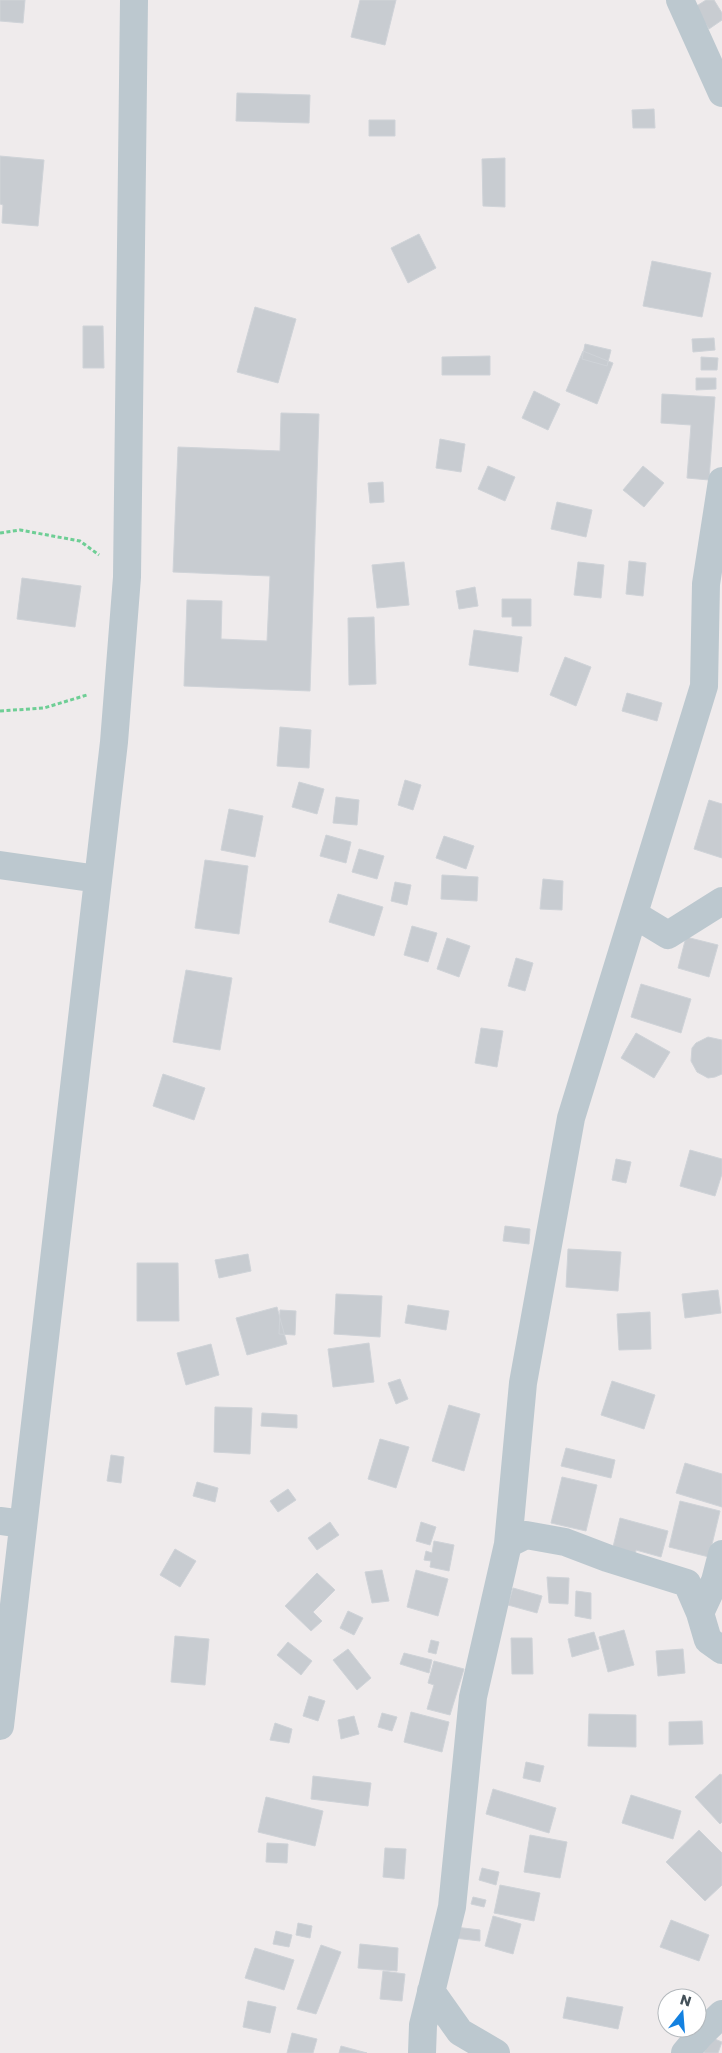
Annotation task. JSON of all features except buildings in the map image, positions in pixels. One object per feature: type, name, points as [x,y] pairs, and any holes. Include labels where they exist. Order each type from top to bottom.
[{"type":"street","points":[[0,1726],[12,1522],[98,879],[114,742],[127,577],[134,0]]},
{"type":"street","points":[[680,0],[722,93]]},
{"type":"street","points":[[422,2053],[423,2025],[452,1907],[473,1697],[508,1544],[523,1383],[571,1118],[704,686],[706,584],[722,481]]},
{"type":"street","points":[[0,865],[98,879]]},
{"type":"street","points":[[635,914],[668,935],[722,901]]},
{"type":"street","points":[[508,1544],[526,1535],[565,1542],[607,1558],[686,1583],[700,1613],[708,1640],[722,1650]]},
{"type":"street","points":[[700,1613],[715,1581],[722,1554]]},
{"type":"street","points":[[431,1992],[460,2032],[496,2053]]},
{"type":"street","points":[[685,2053],[700,2034],[722,2014]]},
{"type":"path","points":[[0,533],[20,530],[80,541],[127,577]]},
{"type":"path","points":[[0,711],[44,708],[118,686]]}]
